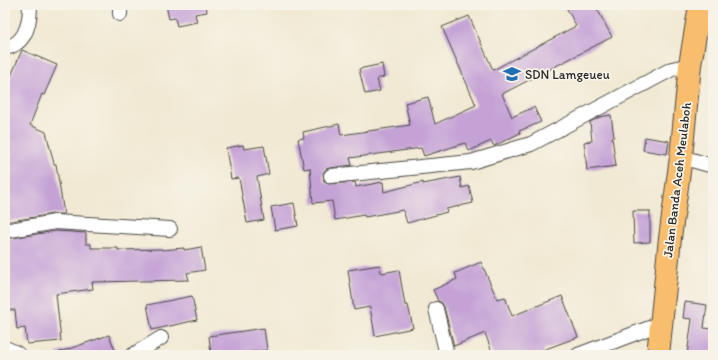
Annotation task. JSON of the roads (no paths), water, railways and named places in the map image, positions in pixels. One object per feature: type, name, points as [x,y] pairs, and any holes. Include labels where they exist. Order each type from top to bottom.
[{"type":"highway","name":"Jalan Banda Aceh Meulaboh","points":[[658,355],[660,324],[681,157],[690,66],[700,5]]},
{"type":"street","points":[[5,48],[20,41],[26,32],[30,19],[30,5]]},
{"type":"street","points":[[331,176],[479,160],[531,144],[672,69],[690,66]]},
{"type":"street","points":[[681,157],[713,166]]},
{"type":"street","points":[[5,231],[55,222],[170,230]]},
{"type":"street","points":[[436,309],[447,355]]},
{"type":"street","points":[[578,355],[660,324]]},
{"type":"street","points":[[133,355],[161,338]]},
{"type":"street","points":[[5,350],[16,355]]},
{"type":"place","name":"SDN Lamgeueu","points":[[512,74]]}]
